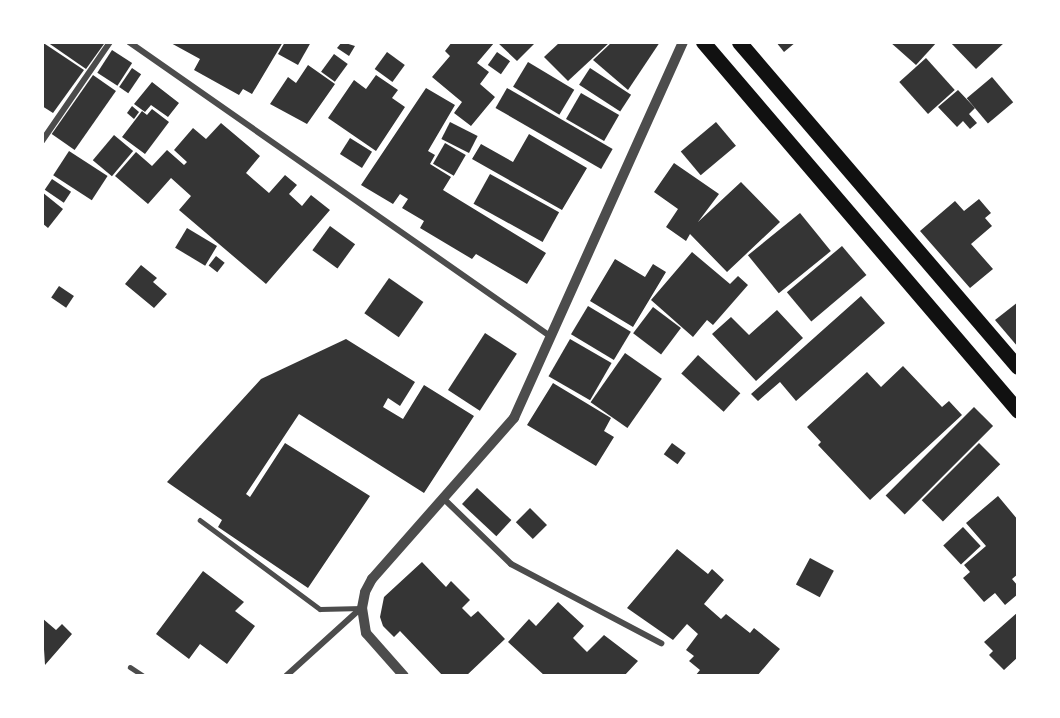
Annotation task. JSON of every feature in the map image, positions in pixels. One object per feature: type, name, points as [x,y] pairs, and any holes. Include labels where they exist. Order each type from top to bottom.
[{"type":"main road","points":[[703,42],[1018,411]]},
{"type":"main road","points":[[739,42],[1018,367]]},
{"type":"street","points":[[42,141],[110,42]]},
{"type":"street","points":[[129,42],[550,336]]},
{"type":"street","points":[[404,676],[374,646],[366,633],[362,608],[372,579],[445,500],[514,418],[683,42]]},
{"type":"street","points":[[445,500],[511,564],[661,644]]},
{"type":"street","points":[[286,676],[362,608]]},
{"type":"lane","points":[[200,520],[320,609],[362,608]]},
{"type":"lane","points":[[130,667],[144,676]]},
{"type":"building","points":[[42,42],[84,70],[53,113],[42,106]]},
{"type":"building","points":[[47,42],[101,42],[104,44],[86,69]]},
{"type":"building","points":[[169,42],[283,42],[252,94],[243,89],[239,95],[194,70],[200,59]]},
{"type":"building","points":[[285,42],[311,42],[298,65],[278,54]]},
{"type":"building","points":[[342,42],[355,46],[349,56],[337,48]]},
{"type":"building","points":[[452,42],[494,43],[477,63],[489,72],[480,84],[495,97],[471,126],[454,113],[462,102],[432,77],[450,56],[445,51]]},
{"type":"building","points":[[497,42],[532,42],[534,44],[517,61]]},
{"type":"building","points":[[560,42],[610,42],[568,81],[544,57]]},
{"type":"building","points":[[612,42],[660,42],[628,90],[593,60]]},
{"type":"building","points":[[776,42],[796,42],[784,52]]},
{"type":"building","points":[[890,42],[937,42],[916,65]]},
{"type":"building","points":[[950,42],[1005,42],[976,69]]},
{"type":"building","points":[[112,50],[132,63],[117,86],[97,73]]},
{"type":"building","points":[[387,52],[405,65],[392,82],[375,69]]},
{"type":"building","points":[[497,52],[510,61],[501,74],[488,65]]},
{"type":"building","points":[[334,54],[348,64],[335,82],[321,72]]},
{"type":"building","points":[[926,58],[955,90],[928,114],[899,82]]},
{"type":"building","points":[[528,62],[574,90],[559,115],[513,87]]},
{"type":"building","points":[[308,65],[335,84],[307,124],[270,104],[288,77],[296,83]]},
{"type":"building","points":[[132,68],[141,74],[128,93],[119,87]]},
{"type":"building","points":[[590,68],[631,95],[620,111],[579,85]]},
{"type":"building","points":[[93,75],[116,91],[75,150],[52,134]]},
{"type":"building","points":[[376,75],[398,90],[392,98],[405,107],[376,151],[328,118],[354,80],[366,89]]},
{"type":"building","points":[[992,77],[1013,102],[988,123],[967,98]]},
{"type":"building","points":[[152,82],[179,103],[168,117],[151,105],[145,112],[134,104]]},
{"type":"building","points":[[426,88],[455,105],[428,151],[435,155],[430,164],[451,177],[443,190],[546,253],[527,284],[476,254],[472,259],[420,228],[424,221],[402,208],[408,199],[400,194],[393,204],[361,185]]},
{"type":"building","points":[[507,88],[613,149],[601,169],[496,108]]},
{"type":"building","points":[[958,90],[975,108],[969,114],[977,123],[970,129],[963,121],[957,127],[938,107]]},
{"type":"building","points":[[581,93],[619,115],[604,141],[566,119]]},
{"type":"building","points":[[132,106],[139,112],[134,119],[127,113]]},
{"type":"building","points":[[152,109],[169,122],[145,154],[122,137],[142,111],[147,115]]},
{"type":"building","points":[[450,122],[478,136],[469,153],[441,139]]},
{"type":"building","points":[[716,122],[736,146],[701,175],[681,152]]},
{"type":"building","points":[[221,123],[260,156],[246,173],[269,193],[285,175],[297,185],[289,194],[302,206],[311,195],[330,210],[266,284],[179,210],[191,196],[171,178],[148,204],[115,176],[136,152],[152,166],[167,150],[184,165],[187,162],[174,150],[193,128],[206,139]]},
{"type":"building","points":[[529,134],[587,168],[562,210],[472,159],[481,144],[513,162]]},
{"type":"building","points":[[114,135],[133,151],[112,176],[93,160]]},
{"type":"building","points":[[350,138],[372,152],[362,168],[340,154]]},
{"type":"building","points":[[445,143],[466,155],[454,176],[433,164]]},
{"type":"building","points":[[69,151],[108,176],[92,200],[53,175]]},
{"type":"building","points":[[674,163],[719,194],[698,222],[741,182],[780,222],[727,272],[690,234],[686,241],[666,227],[678,209],[654,192]]},
{"type":"building","points":[[490,174],[559,212],[543,242],[474,204]]},
{"type":"building","points":[[52,179],[71,192],[64,203],[45,190]]},
{"type":"building","points":[[42,192],[63,209],[48,228],[42,223]]},
{"type":"building","points":[[979,199],[991,213],[985,218],[992,226],[971,244],[993,269],[970,288],[920,231],[955,201],[964,211]]},
{"type":"building","points":[[800,213],[831,251],[779,293],[748,255]]},
{"type":"building","points":[[330,226],[355,244],[337,268],[312,250]]},
{"type":"building","points":[[187,228],[217,246],[205,266],[175,248]]},
{"type":"building","points":[[842,246],[866,275],[811,321],[787,292]]},
{"type":"building","points":[[692,252],[730,284],[738,276],[748,285],[713,325],[707,320],[693,337],[651,300]]},
{"type":"building","points":[[216,256],[225,263],[217,272],[209,265]]},
{"type":"building","points":[[615,259],[645,277],[653,264],[666,272],[633,327],[590,301]]},
{"type":"building","points":[[141,265],[157,278],[153,282],[167,294],[154,308],[125,284]]},
{"type":"building","points":[[389,278],[423,302],[399,337],[364,313]]},
{"type":"building","points":[[59,286],[74,296],[66,308],[51,298]]},
{"type":"building","points":[[861,296],[885,323],[796,401],[780,382],[758,401],[751,394]]},
{"type":"building","points":[[1018,302],[1018,347],[995,320]]},
{"type":"building","points":[[588,306],[631,332],[614,360],[571,334]]},
{"type":"building","points":[[653,307],[681,328],[661,354],[633,333]]},
{"type":"building","points":[[777,310],[803,338],[756,381],[712,334],[731,317],[749,335]]},
{"type":"building","points":[[485,333],[517,354],[480,411],[448,390]]},
{"type":"building","points":[[346,339],[415,382],[400,406],[388,398],[383,407],[403,419],[424,385],[474,416],[424,493],[299,414],[246,494],[250,497],[285,443],[370,496],[308,588],[218,527],[222,520],[167,482],[261,379]]},
{"type":"building","points":[[570,339],[612,363],[590,400],[548,376]]},
{"type":"building","points":[[625,353],[662,379],[627,428],[591,402]]},
{"type":"building","points":[[698,355],[740,393],[724,412],[681,374]]},
{"type":"building","points":[[903,366],[942,407],[949,401],[962,415],[870,500],[818,445],[821,442],[807,427],[867,372],[881,387]]},
{"type":"building","points":[[553,383],[611,418],[604,431],[614,437],[596,466],[527,425]]},
{"type":"building","points":[[974,407],[993,426],[905,514],[886,495]]},
{"type":"building","points":[[672,443],[686,453],[678,464],[664,454]]},
{"type":"building","points":[[979,443],[1000,464],[943,521],[922,500]]},
{"type":"building","points":[[477,488],[511,520],[496,536],[462,504]]},
{"type":"building","points":[[998,496],[1018,520],[1018,574],[1012,579],[1018,586],[1018,594],[1005,605],[995,593],[984,602],[963,578],[970,572],[964,565],[986,546],[966,523]]},
{"type":"building","points":[[530,508],[547,525],[533,539],[516,522]]},
{"type":"building","points":[[963,527],[981,546],[961,564],[943,545]]},
{"type":"building","points":[[677,549],[708,574],[712,569],[724,580],[704,604],[721,619],[726,614],[750,633],[754,628],[780,649],[757,676],[695,676],[700,670],[689,661],[694,656],[686,650],[698,634],[687,624],[673,640],[627,608]]},
{"type":"building","points":[[810,558],[834,571],[820,597],[796,584]]},
{"type":"building","points":[[422,562],[446,587],[451,581],[470,600],[462,608],[471,617],[478,611],[505,639],[466,676],[443,676],[400,631],[394,637],[383,626],[380,617],[384,597]]},
{"type":"building","points":[[203,571],[244,602],[235,611],[255,626],[227,664],[200,644],[189,659],[156,634]]},
{"type":"building","points":[[558,602],[584,626],[573,638],[587,652],[604,635],[638,661],[624,676],[545,676],[508,642],[529,619],[536,626]]},
{"type":"building","points":[[1018,612],[1018,657],[1004,670],[989,655],[993,651],[984,642]]},
{"type":"building","points":[[42,618],[56,630],[62,624],[72,634],[45,665]]}]
